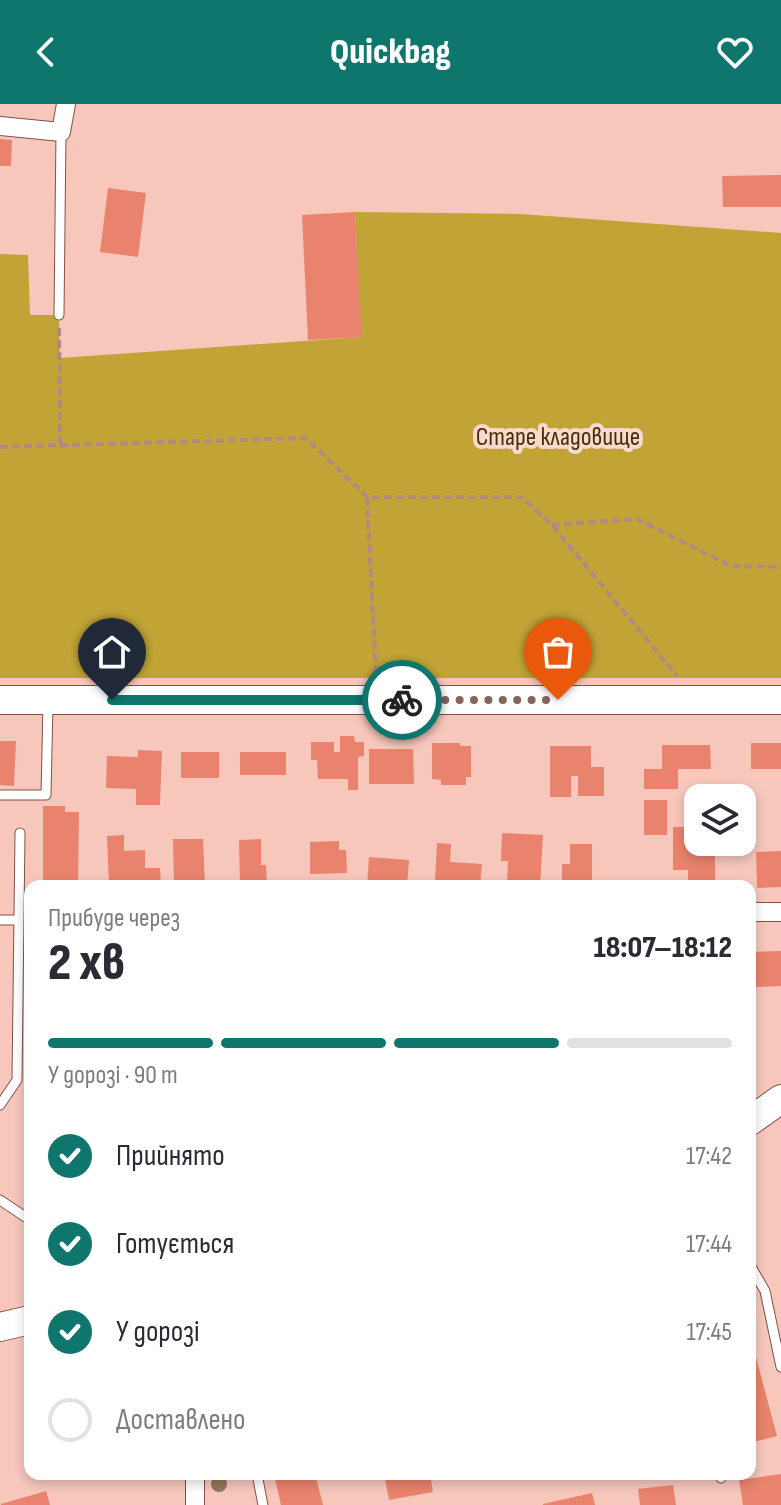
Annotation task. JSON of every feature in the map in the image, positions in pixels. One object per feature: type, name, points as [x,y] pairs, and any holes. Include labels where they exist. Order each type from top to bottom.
[{"type":"main road","points":[[0,700],[781,700]]},
{"type":"main road","points":[[756,1117],[781,1099]]},
{"type":"main road","points":[[0,1327],[24,1321]]},
{"type":"street","points":[[0,126],[61,132],[66,104]]},
{"type":"street","points":[[756,912],[781,912]]},
{"type":"street","points":[[195,1480],[195,1505]]},
{"type":"lane","points":[[59,315],[61,132]]},
{"type":"lane","points":[[0,795],[46,795],[48,701]]},
{"type":"lane","points":[[0,1105],[17,1080],[20,833]]},
{"type":"lane","points":[[0,920],[18,920]]},
{"type":"lane","points":[[0,1200],[24,1216]]},
{"type":"lane","points":[[756,1275],[765,1291],[781,1367]]},
{"type":"lane","points":[[258,1480],[263,1505]]},
{"type":"path","points":[[59,315],[60,446]]},
{"type":"path","points":[[0,447],[306,438],[367,497],[376,679]]},
{"type":"path","points":[[367,497],[522,497],[552,525],[679,678]]},
{"type":"path","points":[[552,525],[637,519],[731,566],[781,567]]},
{"type":"green space","name":"Старе кладовище","points":[[355,212],[521,214],[781,233],[781,678],[0,678],[0,254],[28,255],[30,315],[59,315],[60,358],[361,337]]},
{"type":"building","points":[[0,139],[12,140],[11,166],[0,166]]},
{"type":"building","points":[[781,175],[781,207],[723,207],[722,176]]},
{"type":"building","points":[[108,188],[146,193],[138,257],[100,252]]},
{"type":"building","points":[[355,212],[362,337],[308,340],[302,215]]},
{"type":"building","points":[[340,736],[354,736],[355,742],[364,742],[364,756],[358,757],[358,790],[348,790],[348,779],[318,779],[317,760],[311,760],[311,742],[334,742],[334,752],[340,752]]},
{"type":"building","points":[[0,741],[16,741],[14,786],[0,785]]},
{"type":"building","points":[[432,743],[471,746],[471,777],[466,777],[466,785],[441,785],[441,780],[432,779]]},
{"type":"building","points":[[751,743],[781,743],[781,769],[751,769]]},
{"type":"building","points":[[662,745],[710,745],[711,769],[678,769],[678,789],[644,789],[644,769],[662,769]]},
{"type":"building","points":[[550,746],[591,746],[591,767],[604,767],[604,796],[578,796],[578,776],[571,776],[571,797],[550,797]]},
{"type":"building","points":[[369,749],[413,749],[414,784],[369,784]]},
{"type":"building","points":[[138,750],[162,751],[160,805],[136,805],[136,789],[106,788],[107,756],[138,757]]},
{"type":"building","points":[[181,752],[219,752],[219,778],[181,778]]},
{"type":"building","points":[[240,752],[286,752],[286,775],[240,775]]},
{"type":"building","points":[[644,800],[667,800],[667,835],[644,835]]},
{"type":"building","points":[[43,806],[65,806],[65,812],[79,812],[78,880],[43,880]]},
{"type":"building","points":[[673,827],[684,827],[684,856],[715,856],[715,880],[688,880],[688,870],[673,870]]},
{"type":"building","points":[[502,833],[543,835],[540,880],[507,880],[508,861],[501,861]]},
{"type":"building","points":[[124,835],[124,851],[145,850],[145,868],[160,868],[161,880],[109,880],[107,836]]},
{"type":"building","points":[[173,839],[203,839],[205,880],[174,880]]},
{"type":"building","points":[[261,839],[261,865],[266,865],[267,880],[240,880],[239,840]]},
{"type":"building","points":[[339,841],[339,850],[346,850],[347,873],[310,874],[310,842]]},
{"type":"building","points":[[437,843],[451,844],[450,862],[482,864],[481,880],[435,880]]},
{"type":"building","points":[[570,844],[592,844],[592,880],[562,880],[562,864],[570,864]]},
{"type":"building","points":[[781,851],[781,887],[757,888],[756,852]]},
{"type":"building","points":[[369,857],[409,860],[407,880],[367,880]]},
{"type":"building","points":[[781,951],[781,986],[756,987],[756,952]]},
{"type":"building","points":[[756,1357],[777,1436],[756,1441]]},
{"type":"building","points":[[781,1474],[781,1505],[743,1505],[739,1480],[756,1480]]},
{"type":"building","points":[[275,1480],[317,1480],[323,1505],[281,1505]]},
{"type":"building","points":[[385,1480],[431,1480],[433,1492],[389,1500]]},
{"type":"building","points":[[673,1485],[676,1505],[640,1505],[638,1489]]},
{"type":"building","points":[[46,1491],[50,1505],[1,1505],[1,1504]]},
{"type":"building","points":[[592,1493],[595,1505],[543,1505],[543,1504]]},
{"type":"way so far","points":[[402,700],[558,700]]},
{"type":"route","points":[[112,700],[402,700]]}]
